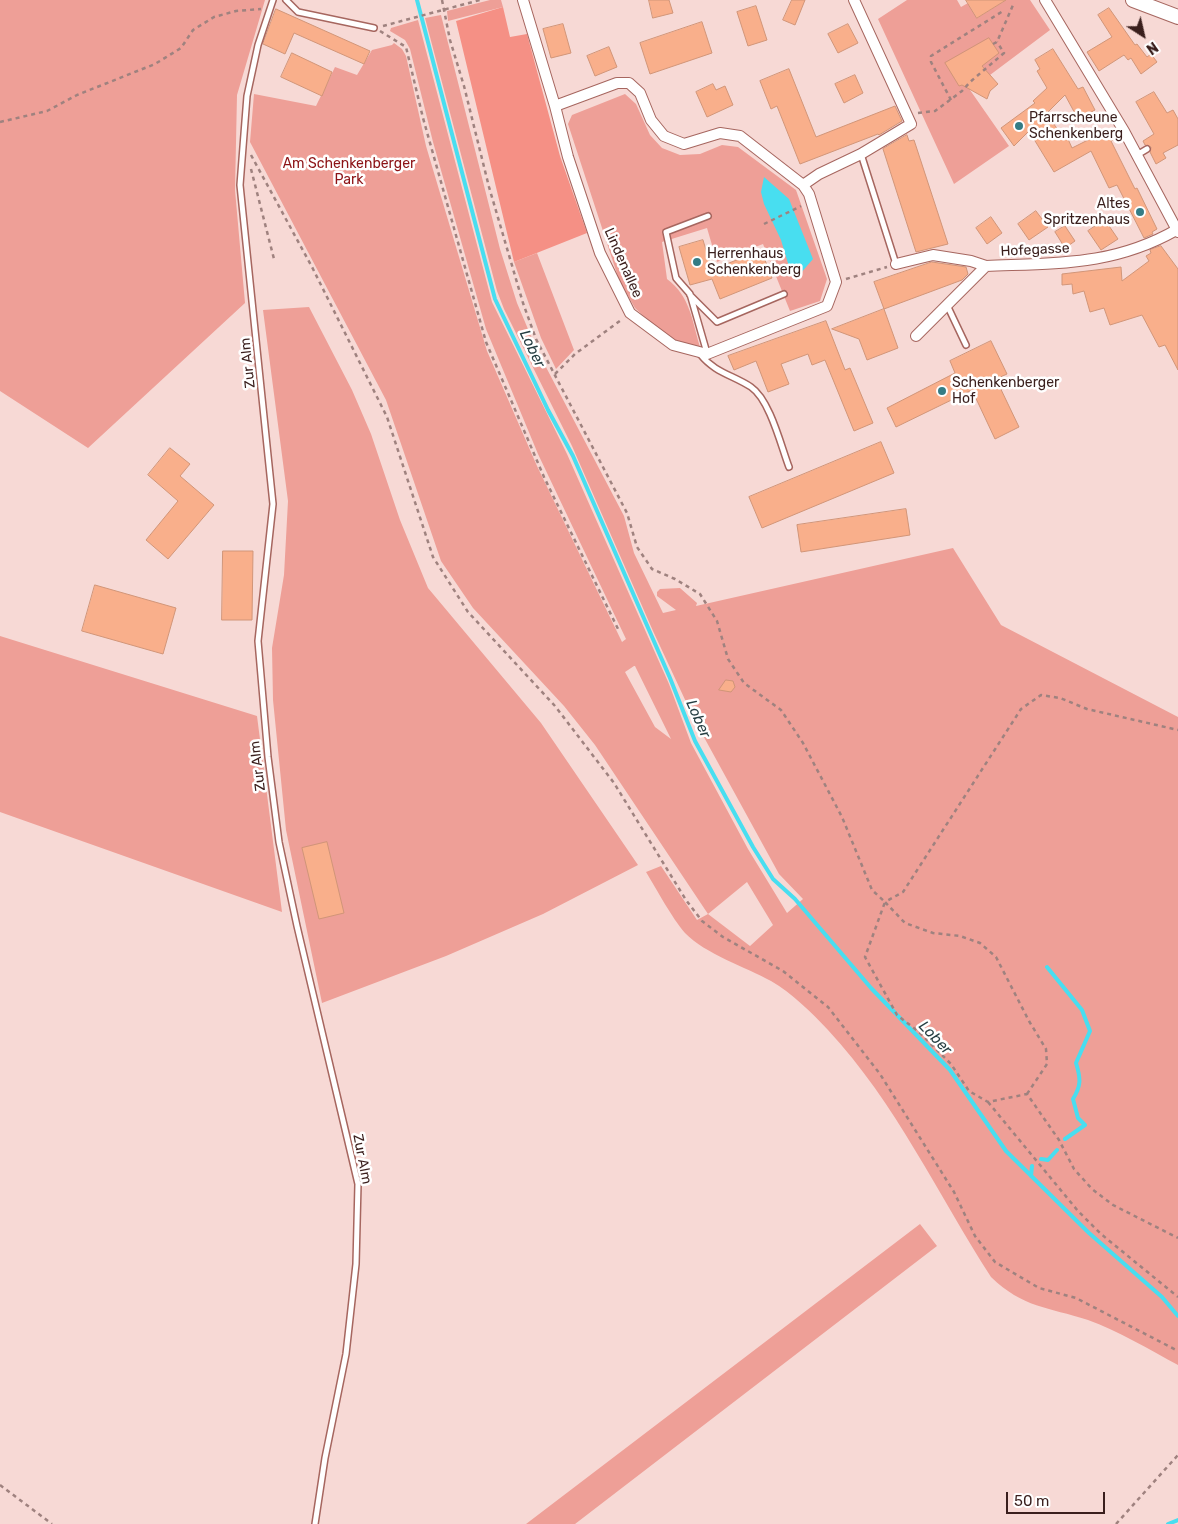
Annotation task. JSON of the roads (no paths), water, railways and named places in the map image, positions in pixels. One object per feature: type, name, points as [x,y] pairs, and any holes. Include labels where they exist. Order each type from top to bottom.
[{"type":"street","name":"Lindenallee","points":[[523,0],[555,106],[568,157],[600,253],[630,313],[673,345],[703,353]]},
{"type":"street","points":[[803,184],[819,174],[862,154],[912,124],[854,0]]},
{"type":"street","points":[[1046,0],[1137,155],[1178,230]]},
{"type":"street","points":[[1133,0],[1178,18]]},
{"type":"street","points":[[555,106],[617,82],[629,83],[640,93],[651,120],[664,136],[684,144],[720,133],[740,136],[803,184],[809,194],[836,282],[827,306],[703,353]]},
{"type":"street","name":"Hofegasse","points":[[916,336],[986,266],[1105,259],[1138,249],[1178,230]]},
{"type":"street","points":[[896,264],[933,255],[971,261],[986,266]]},
{"type":"lane","name":"Zur Alm","points":[[273,0],[247,96],[240,185],[273,504],[258,641],[268,757],[279,842],[358,1184],[356,1264],[346,1354],[325,1458],[315,1524]]},
{"type":"lane","points":[[286,0],[298,12],[374,28]]},
{"type":"lane","points":[[1137,155],[1148,149]]},
{"type":"lane","points":[[862,154],[896,264]]},
{"type":"lane","points":[[708,216],[666,232],[676,278],[717,322],[784,294]]},
{"type":"lane","points":[[690,294],[703,353],[709,366],[752,388],[762,397],[789,467]]},
{"type":"lane","points":[[947,305],[966,345]]},
{"type":"water","points":[[764,177],[789,199],[813,259],[800,274],[790,270],[781,240],[764,204],[761,192]]},
{"type":"waterway","name":"Lober","points":[[417,0],[495,299],[548,410],[573,456],[670,678],[695,741],[753,847],[773,879],[795,899],[871,988],[950,1070],[1006,1151],[1089,1233],[1162,1297],[1178,1316]]},
{"type":"waterway","points":[[1047,967],[1082,1010],[1090,1031],[1076,1063],[1079,1082],[1078,1090],[1073,1099],[1078,1118],[1085,1125],[1065,1139]]},
{"type":"waterway","points":[[1041,1159],[1048,1160],[1057,1150]]},
{"type":"waterway","name":"Lober","points":[[1031,1176],[1032,1166]]},
{"type":"waterway","name":"Lober","points":[[1168,1524],[1178,1520]]},
{"type":"place","name":"Pfarrscheune Schenkenberg","points":[[1019,126]]},
{"type":"place","name":"Altes Spritzenhaus","points":[[1140,212]]},
{"type":"place","name":"Herrenhaus Schenkenberg","points":[[697,262]]},
{"type":"place","name":"Schenkenberger Hof","points":[[942,391]]},
{"type":"park label","name":"Am Schenkenberger Park","points":[[349,172]]}]
